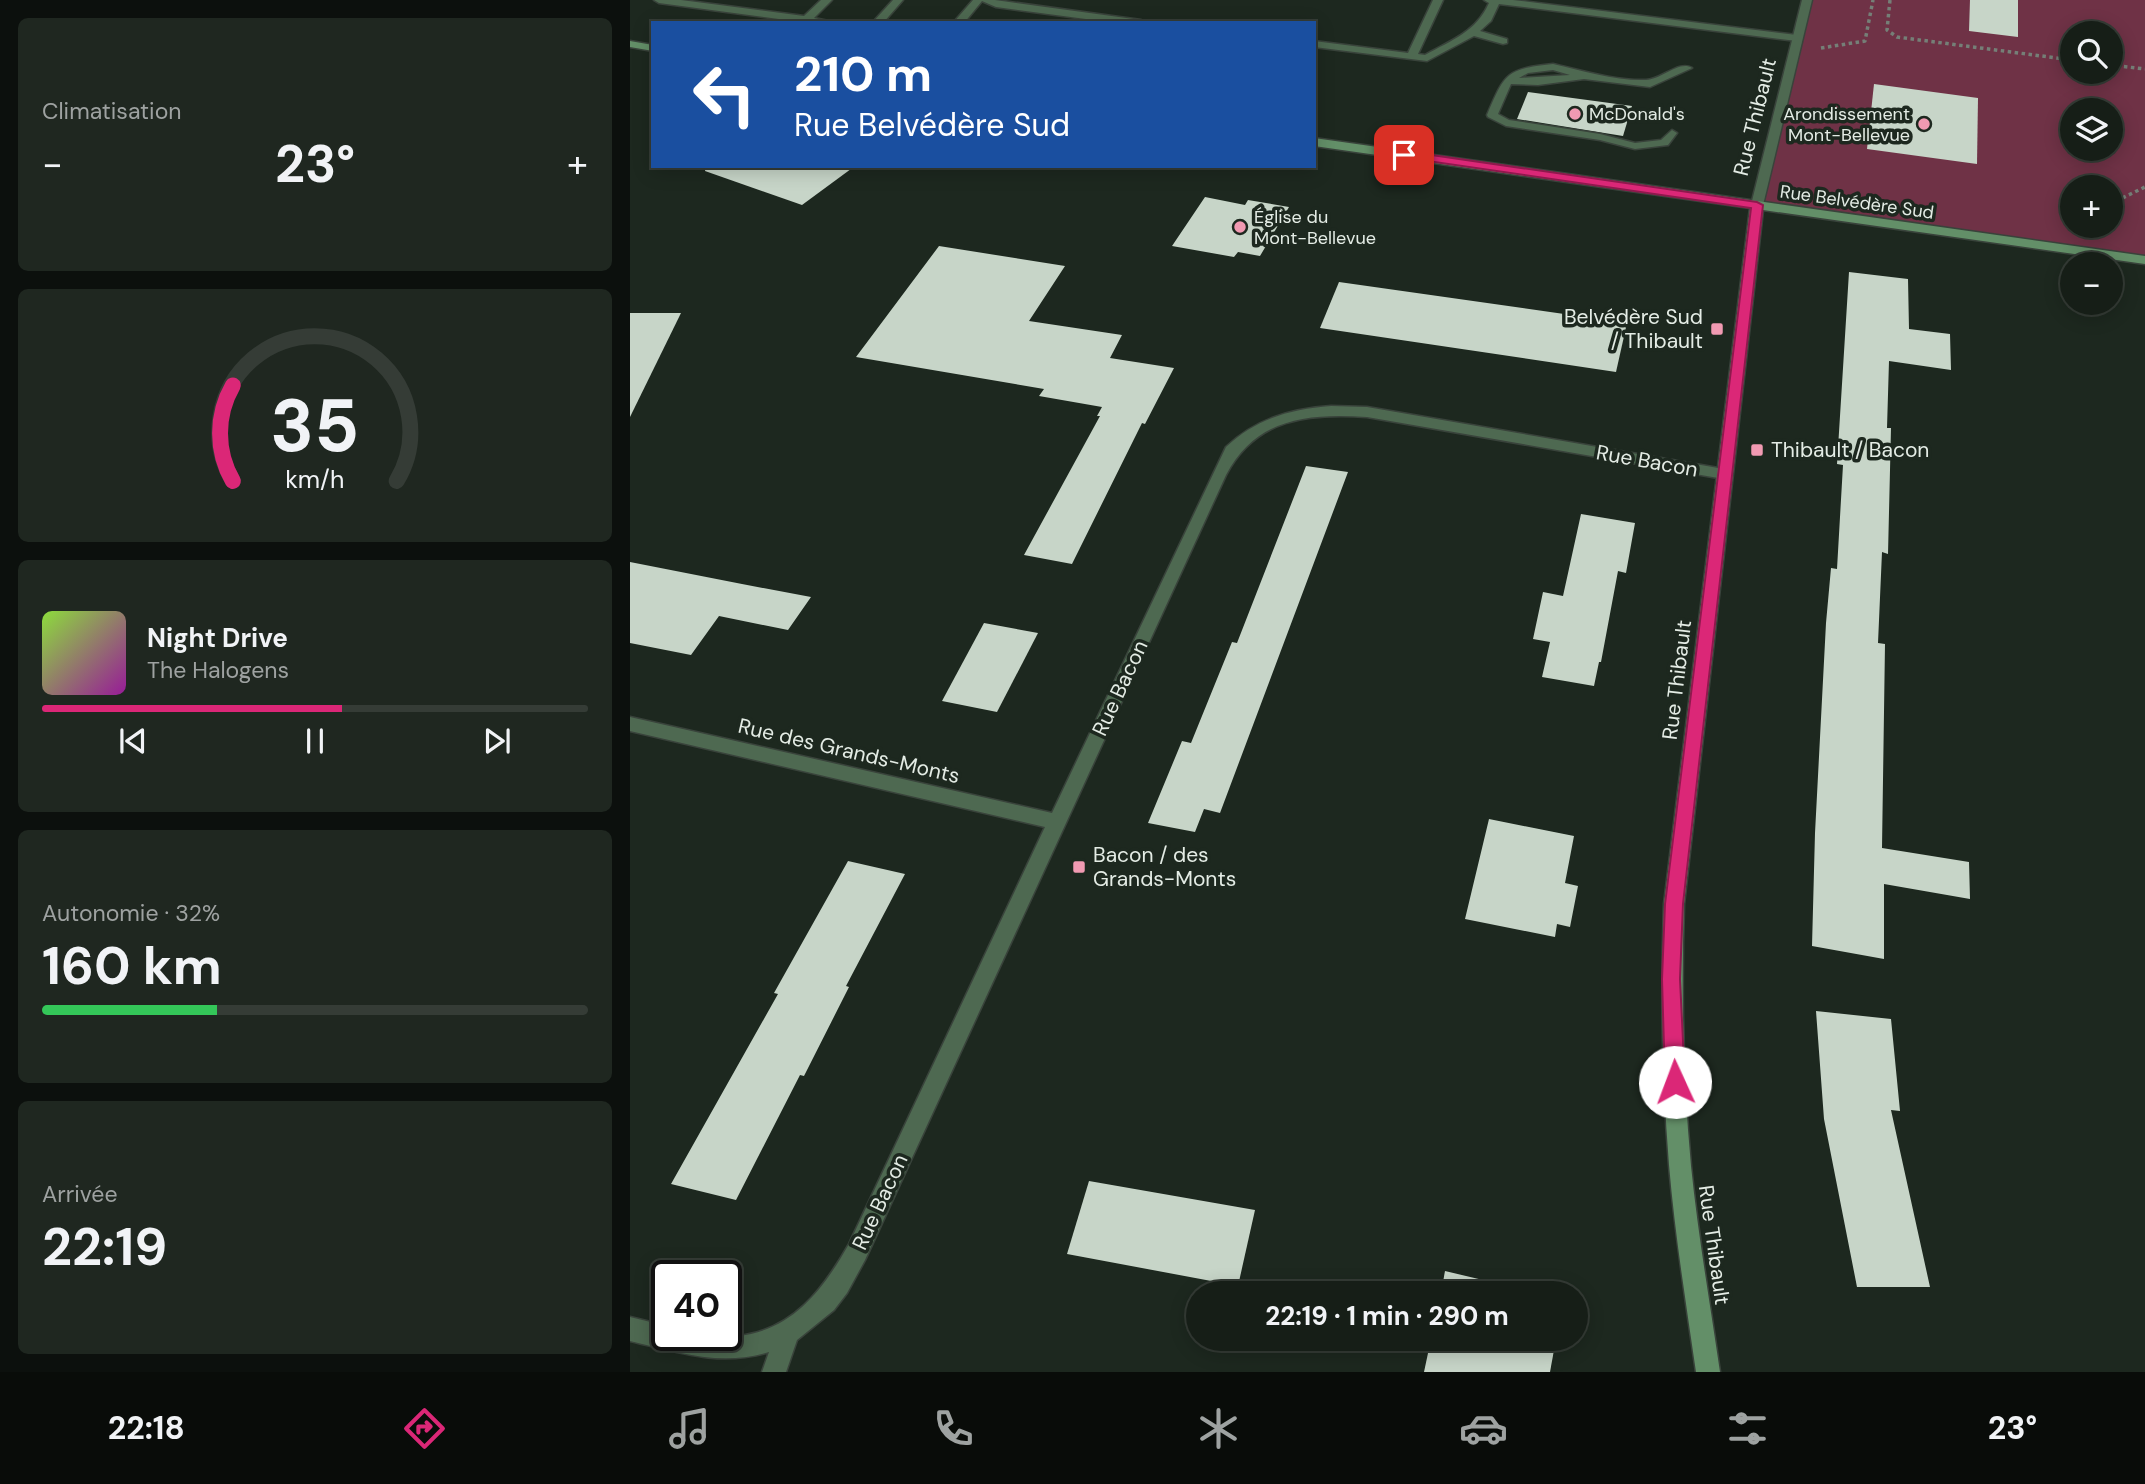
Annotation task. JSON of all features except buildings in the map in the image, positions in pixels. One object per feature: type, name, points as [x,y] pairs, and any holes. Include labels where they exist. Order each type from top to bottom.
[{"type":"street","name":"Rue Thibault","points":[[1708,1372],[1684,1204],[1676,1108],[1671,979],[1674,904],[1757,205],[1807,0]]},
{"type":"street","points":[[630,44],[651,48]]},
{"type":"street","name":"Rue Belvédère Sud","points":[[1316,142],[2145,260]]},
{"type":"street","name":"Rue Bacon","points":[[630,1329],[720,1348],[754,1345],[786,1333],[808,1318],[835,1290],[857,1252],[1218,475],[1231,452],[1256,430],[1290,416],[1331,409],[1367,412],[1724,474]]},
{"type":"street","name":"Rue des Grands-Monts","points":[[630,724],[1058,822]]},
{"type":"street","points":[[774,1372],[786,1333]]},
{"type":"lane","points":[[659,0],[684,1],[820,21]]},
{"type":"lane","points":[[744,11],[756,0]]},
{"type":"lane","points":[[807,19],[827,0]]},
{"type":"lane","points":[[879,21],[898,0]]},
{"type":"lane","points":[[960,21],[978,0]]},
{"type":"lane","points":[[986,0],[996,4],[1126,21]]},
{"type":"lane","points":[[1412,57],[1438,0]]},
{"type":"lane","points":[[1586,12],[1589,0]]},
{"type":"lane","points":[[1316,44],[1427,58],[1473,32],[1486,21],[1492,1],[1797,37]]},
{"type":"lane","points":[[1473,32],[1503,41]]},
{"type":"lane","points":[[1672,132],[1670,138],[1656,146],[1635,146],[1600,137],[1506,123],[1492,115],[1507,81],[1538,82],[1586,76],[1650,84],[1687,68]]},
{"type":"path","points":[[1794,51],[1865,41],[1873,0]]},
{"type":"path","points":[[1890,0],[1887,30],[1897,37],[2060,58]]},
{"type":"path","points":[[2123,66],[2145,69]]},
{"type":"path","points":[[2123,198],[2145,187]]},
{"type":"shaded area","points":[[1807,0],[2145,0],[2145,260],[2123,257],[2123,252],[2089,252],[1757,205]]},
{"type":"place","name":"McDonald's","points":[[1575,114]]},
{"type":"place","name":"Arondissement Mont-Bellevue","points":[[1924,124]]},
{"type":"place","name":"Église du Mont-Bellevue","points":[[1240,227]]},
{"type":"place","name":"Belvédère Sud / Thibault","points":[[1717,329]]},
{"type":"place","name":"Thibault / Bacon","points":[[1757,450]]},
{"type":"place","name":"Bacon / des Grands-Monts","points":[[1079,867]]},
{"type":"route","points":[[1404,155],[1757,205],[1674,904],[1671,979],[1675,1082]]}]
